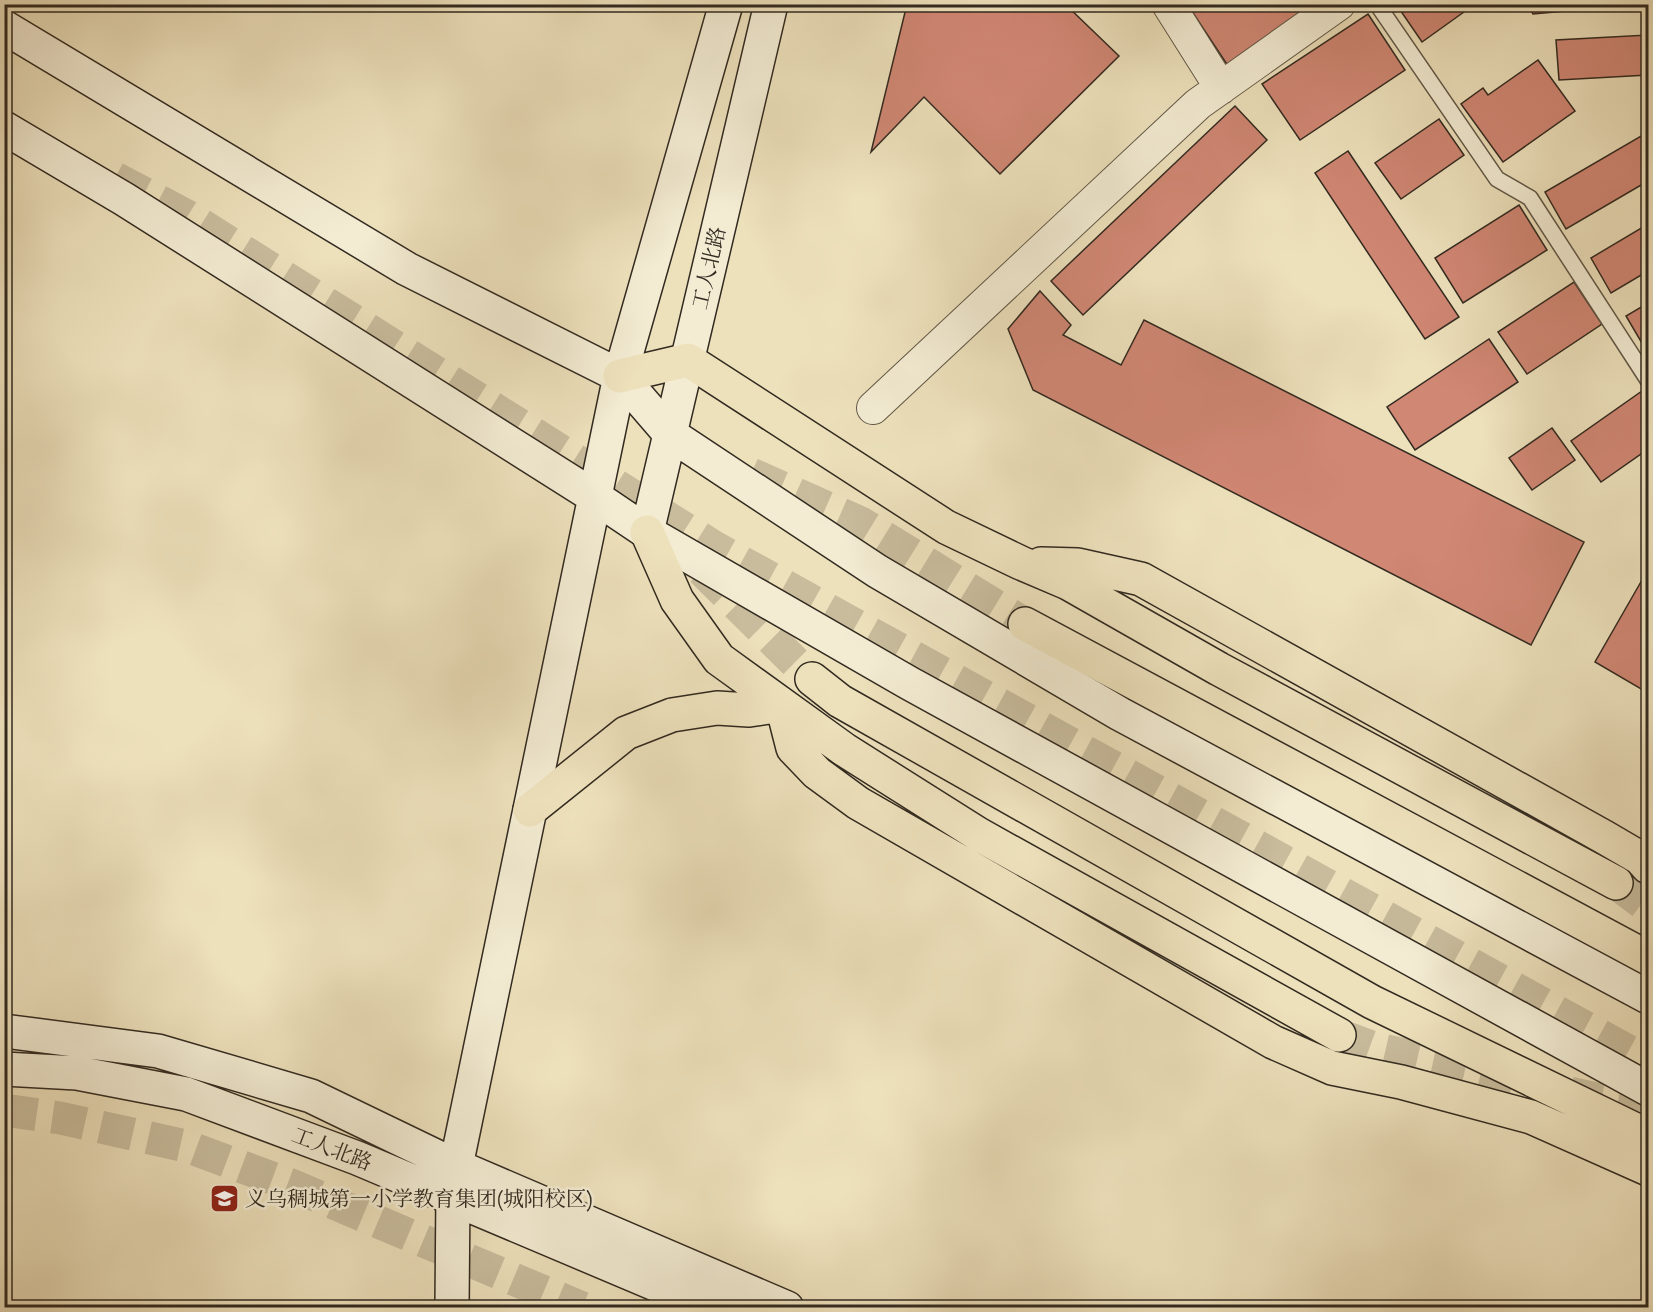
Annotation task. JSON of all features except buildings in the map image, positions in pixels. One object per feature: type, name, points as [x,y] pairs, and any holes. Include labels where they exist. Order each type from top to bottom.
[{"type":"highway","points":[[620,376],[688,360],[946,527],[1068,583],[1219,669],[1616,883]]},
{"type":"highway","points":[[647,532],[677,600],[719,659],[782,705],[845,750],[978,834],[1339,1035]]},
{"type":"highway","points":[[1021,563],[1078,564],[1141,579],[1604,837],[1640,858],[1648,867]]},
{"type":"highway","points":[[1025,624],[1648,958]]},
{"type":"highway","points":[[812,679],[840,701],[1372,1002],[1648,1136]]},
{"type":"highway","points":[[530,810],[626,733],[672,715],[717,708],[749,710],[782,705]]},
{"type":"highway","points":[[782,705],[793,748],[817,773],[858,803],[1273,1042],[1332,1068],[1401,1082],[1531,1117],[1648,1170]]},
{"type":"main road","points":[[452,1308],[453,1198],[456,1166],[620,376],[726,4]]},
{"type":"main road","name":"工人北路","points":[[647,532],[771,4]]},
{"type":"main road","points":[[4,27],[407,268],[620,376],[670,434],[877,572],[1110,708],[1648,997]]},
{"type":"main road","points":[[4,128],[124,199],[647,532],[909,683],[1648,1089]]},
{"type":"main road","points":[[4,1031],[158,1050],[300,1092],[456,1166],[787,1308]]},
{"type":"main road","name":"工人北路","points":[[4,1069],[77,1073],[186,1094],[357,1158],[712,1308]]},
{"type":"street","points":[[1168,4],[1221,88]]},
{"type":"street","points":[[873,408],[1198,104],[1339,4]]},
{"type":"lane","points":[[1377,4],[1497,179],[1530,198],[1648,380]]},
{"type":"tunnel","points":[[115,178],[187,216],[714,547],[1648,1062]]},
{"type":"tunnel","points":[[751,474],[861,523],[1025,624]]},
{"type":"tunnel","points":[[702,570],[812,679]]},
{"type":"tunnel","points":[[1616,883],[1648,907]]},
{"type":"tunnel","points":[[1339,1035],[1374,1048],[1520,1081]]},
{"type":"tunnel","points":[[1570,1093],[1601,1100],[1648,1105]]},
{"type":"tunnel","points":[[4,1110],[60,1118],[186,1146],[291,1185],[582,1308]]},
{"type":"place","name":"义乌稠城第一小学教育集团(城阳校区)","points":[[224,1199]]}]
